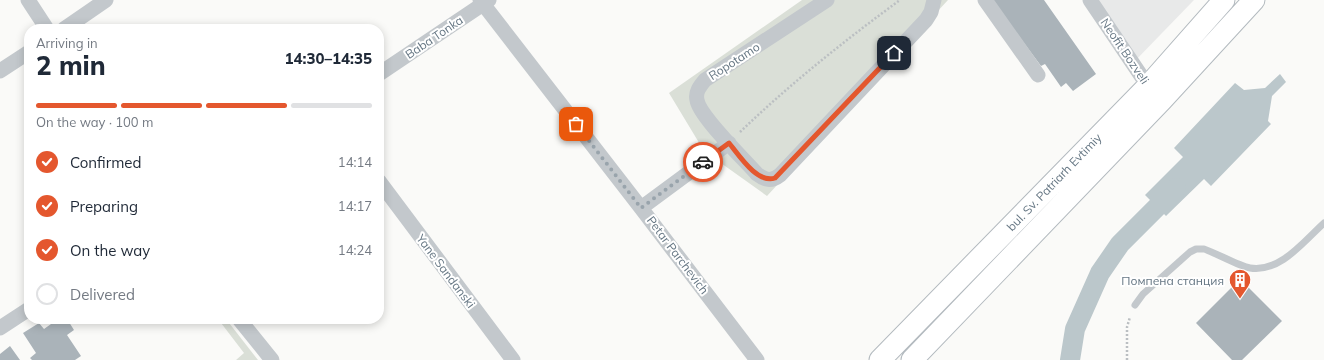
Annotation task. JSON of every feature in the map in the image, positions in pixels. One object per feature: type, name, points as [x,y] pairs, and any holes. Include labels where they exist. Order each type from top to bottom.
[{"type":"main road","name":"bul. Sv. Patriarh Evtimiy","points":[[912,360],[1155,93],[1224,0]]},
{"type":"main road","name":"bul. Sv. Patriarh Evtimiy","points":[[880,360],[1155,93],[1254,0]]},
{"type":"street","points":[[28,0],[44,24]]},
{"type":"street","points":[[71,24],[106,0]]},
{"type":"street","name":"Ropotamo","points":[[827,0],[705,80],[700,86],[696,98],[698,104],[756,174],[765,179],[775,178],[926,20],[932,12],[934,0]]},
{"type":"street","points":[[985,0],[1038,75]]},
{"type":"street","name":"Neofit Bozveli","points":[[1090,0],[1155,93]]},
{"type":"street","name":"Baba Tonka","points":[[384,71],[484,1]]},
{"type":"street","name":"Petar Parchevich","points":[[484,1],[757,360]]},
{"type":"street","points":[[0,71],[24,55]]},
{"type":"street","points":[[641,208],[729,143]]},
{"type":"street","name":"Yane Sandanski","points":[[384,189],[513,360]]},
{"type":"street","points":[[0,328],[24,312]]},
{"type":"street","points":[[243,324],[272,360]]},
{"type":"lane","points":[[1135,305],[1143,294],[1190,252],[1196,249],[1204,249],[1250,268],[1268,267],[1280,262],[1324,223]]},
{"type":"path","points":[[729,143],[772,102],[833,49],[900,0]]},
{"type":"path","points":[[1127,360],[1127,327],[1135,305]]},
{"type":"shaded area","points":[[802,0],[948,0],[767,196],[704,151],[669,93]]},
{"type":"shaded area","points":[[1087,0],[1194,0],[1131,65]]},
{"type":"shaded area","points":[[1280,74],[1286,82],[1272,96],[1268,121],[1271,124],[1211,186],[1204,179],[1166,216],[1145,195],[1183,157],[1174,148],[1235,83],[1244,90],[1265,88]]},
{"type":"shaded area","points":[[222,324],[230,324],[258,360],[236,360],[244,353]]},
{"type":"building","points":[[992,0],[1044,0],[1096,74],[1073,91],[1066,83],[1061,87],[1045,64],[1041,66]]},
{"type":"building","name":"Помпена станция","points":[[1240,279],[1282,321],[1242,360],[1232,360],[1196,323]]},
{"type":"building","points":[[37,324],[40,324],[44,329],[51,324],[70,324],[74,330],[67,335],[81,356],[75,360],[32,360],[30,358],[36,353],[23,333]]},
{"type":"building","points":[[10,346],[20,360],[0,360],[0,354]]},
{"type":"waterway","points":[[1070,360],[1075,329],[1100,273],[1120,244],[1176,188]]},
{"type":"way so far","points":[[576,124],[641,208],[703,162]]},
{"type":"place","name":"Помпена станция","points":[[1240,300]]},
{"type":"route","points":[[703,162],[729,143],[756,174],[765,179],[770,180],[775,178],[780,175],[894,53]]}]
